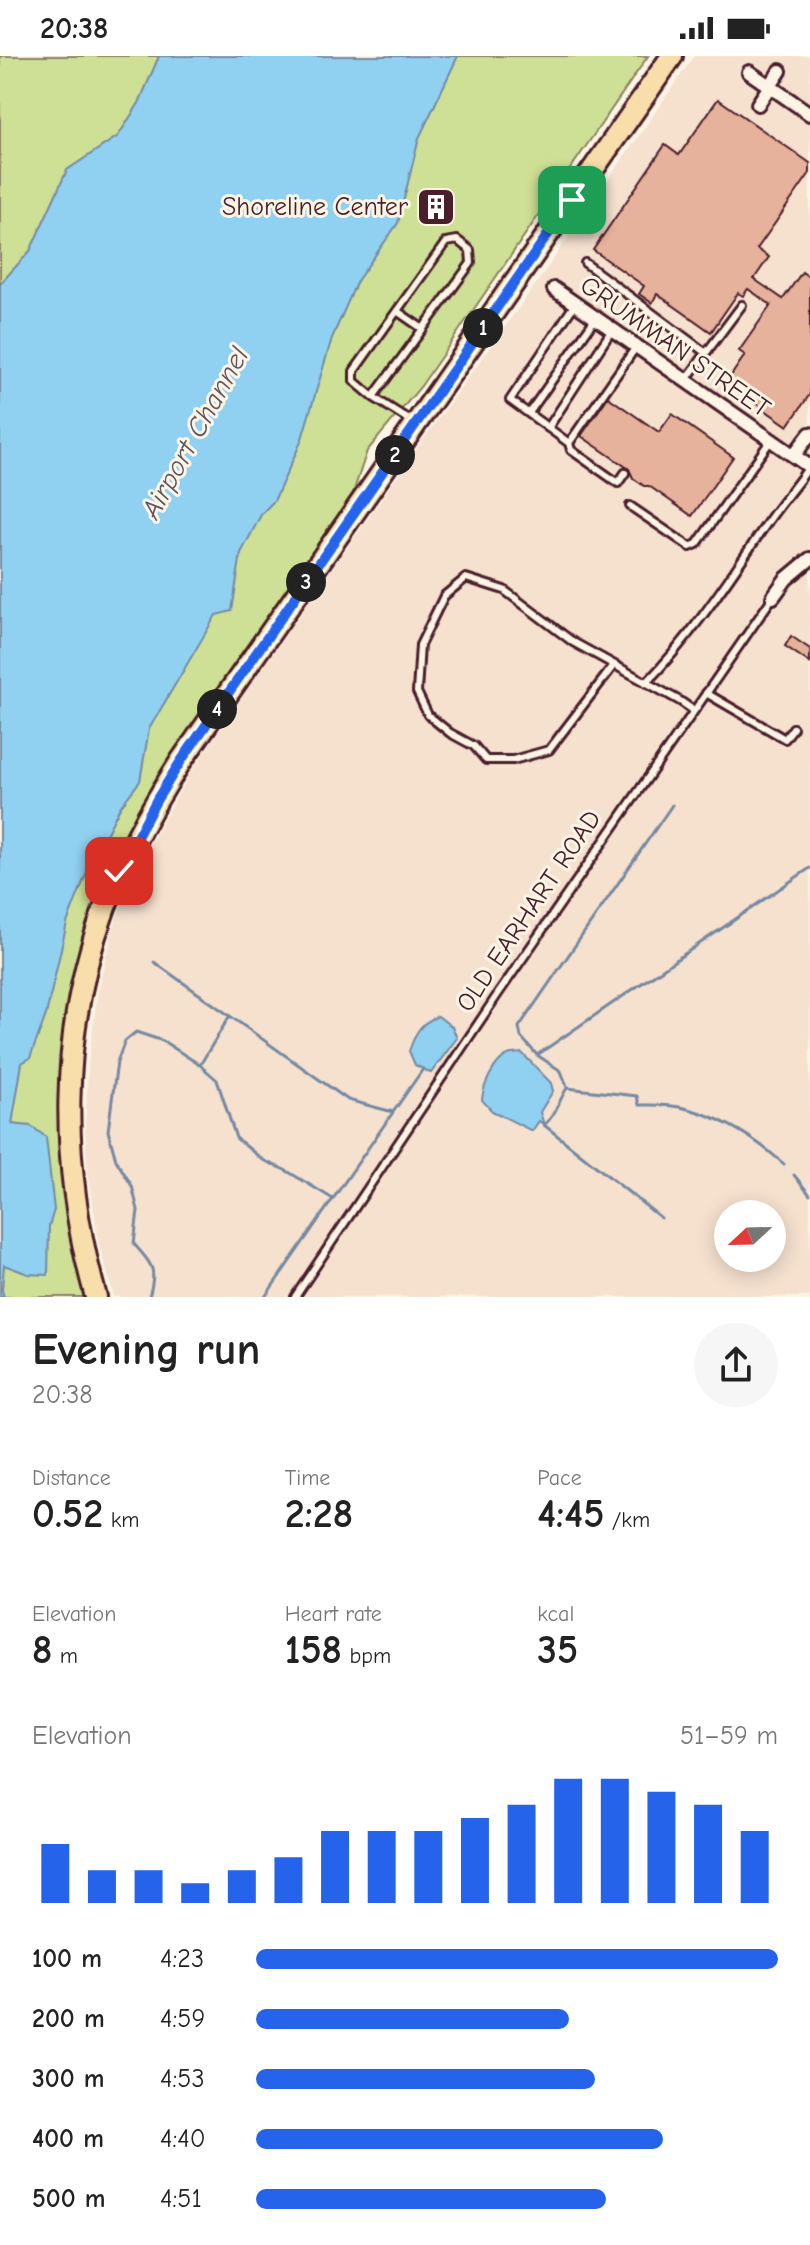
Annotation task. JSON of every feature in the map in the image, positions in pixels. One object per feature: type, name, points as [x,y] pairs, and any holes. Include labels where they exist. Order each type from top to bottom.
[{"type":"main road","points":[[96,1297],[77,1222],[72,1178],[69,1116],[75,1027],[81,992],[104,910],[137,834],[181,761],[672,56]]},
{"type":"street","points":[[758,104],[780,71]]},
{"type":"street","points":[[749,72],[810,114]]},
{"type":"street","name":"GRUMMAN STREET","points":[[554,289],[810,467]]},
{"type":"street","points":[[794,455],[810,434]]},
{"type":"street","name":"OLD EARHART ROAD","points":[[773,597],[786,579],[810,559]]},
{"type":"lane","points":[[373,397],[471,263],[470,250],[457,240],[446,242],[354,371],[354,381],[373,397],[416,424]]},
{"type":"lane","points":[[585,263],[706,353]]},
{"type":"lane","points":[[575,304],[510,400],[569,443],[571,450],[618,483],[625,473]]},
{"type":"lane","points":[[685,381],[742,305]]},
{"type":"lane","points":[[397,311],[423,329]]},
{"type":"lane","points":[[529,413],[595,319]]},
{"type":"lane","points":[[548,428],[612,330]]},
{"type":"lane","points":[[569,443],[636,347]]},
{"type":"lane","points":[[630,506],[690,547],[697,544],[771,440]]},
{"type":"lane","points":[[646,683],[672,657],[772,515],[810,467]]},
{"type":"lane","points":[[614,665],[549,750],[513,760],[486,760],[474,746],[450,733],[428,715],[417,692],[420,645],[444,596],[466,578],[504,590],[573,642],[614,665],[646,683],[693,710]]},
{"type":"lane","name":"OLD EARHART ROAD","points":[[295,1297],[773,597]]},
{"type":"lane","points":[[706,693],[785,739],[793,728]]},
{"type":"shaded area","points":[[694,56],[810,56],[810,1297],[114,1297],[99,1245],[85,1128],[88,1065],[97,996],[117,917],[143,856],[189,775]]},
{"type":"green space","points":[[0,56],[648,56],[421,386],[367,451],[353,493],[158,781],[127,832],[104,884],[68,1009],[61,1075],[60,1138],[70,1232],[87,1297],[0,1297]]},
{"type":"water","name":"Airport Channel","points":[[159,56],[458,56],[419,138],[398,223],[357,281],[332,338],[301,442],[274,501],[262,513],[241,553],[232,611],[216,615],[149,729],[140,781],[120,807],[87,872],[67,923],[46,1015],[30,1058],[22,1063],[12,1124],[31,1126],[46,1137],[54,1210],[49,1226],[48,1275],[28,1274],[4,1265],[4,1297],[0,1297],[0,284],[30,251],[67,170],[118,136],[139,103]]},
{"type":"water","points":[[438,1016],[452,1027],[457,1038],[431,1073],[415,1065],[409,1051],[419,1029]]},
{"type":"water","points":[[522,1053],[551,1083],[553,1091],[540,1112],[544,1125],[539,1121],[532,1131],[492,1111],[482,1100],[487,1081],[498,1063],[508,1055]]},
{"type":"building","points":[[718,99],[810,163],[810,173],[757,249],[769,257],[754,279],[783,299],[802,272],[810,278],[810,394],[788,426],[726,383],[745,355],[739,351],[771,305],[748,289],[743,296],[738,293],[711,332],[657,294],[652,303],[639,294],[644,286],[593,250],[665,145],[679,155]]},
{"type":"building","name":"Shoreline Center","points":[[444,193],[449,218],[427,222],[423,196]]},
{"type":"building","points":[[608,397],[659,432],[672,414],[733,457],[692,516],[649,486],[644,486],[633,478],[629,469],[581,436]]},
{"type":"building","points":[[791,636],[810,649],[810,663],[785,646]]},
{"type":"waterway","points":[[537,1055],[521,1037],[519,1027],[672,805]]},
{"type":"waterway","points":[[567,1087],[561,1071],[537,1055],[810,868]]},
{"type":"waterway","points":[[154,962],[348,1100],[393,1112]]},
{"type":"waterway","points":[[200,1065],[229,1017]]},
{"type":"waterway","points":[[149,1297],[152,1268],[134,1244],[138,1210],[132,1186],[116,1160],[108,1131],[117,1062],[125,1041],[136,1032],[163,1041],[200,1065],[217,1080],[236,1138],[263,1160],[333,1199]]},
{"type":"waterway","points":[[265,1297],[423,1069]]},
{"type":"waterway","points":[[661,1218],[544,1125],[567,1088],[637,1096],[639,1105],[673,1106],[698,1112],[738,1130],[784,1164]]},
{"type":"waterway","points":[[794,1175],[810,1195]]},
{"type":"place","name":"Shoreline Center","points":[[436,207]]},
{"type":"route","points":[[119,871],[137,834],[181,761],[572,200]]}]
